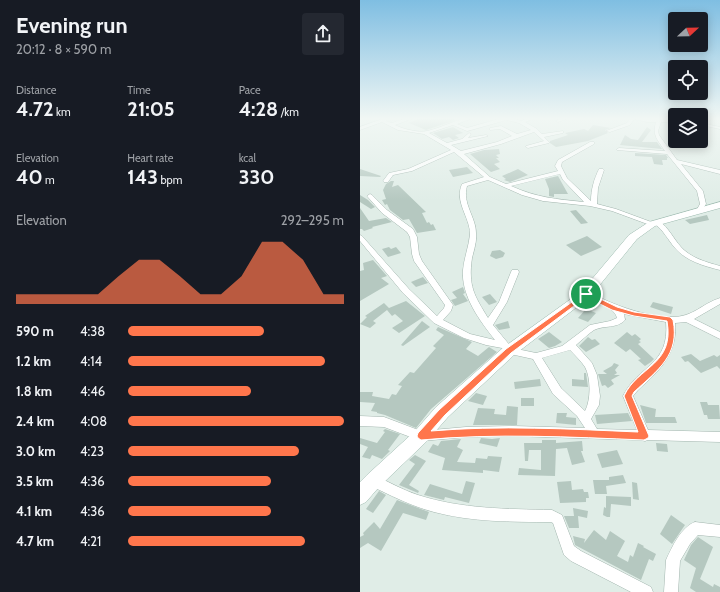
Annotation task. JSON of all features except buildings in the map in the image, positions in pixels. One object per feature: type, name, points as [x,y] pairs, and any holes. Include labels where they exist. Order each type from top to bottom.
[{"type":"street","points":[[448,146],[460,153],[488,178],[534,198],[592,205],[614,210],[654,223],[668,231],[679,250],[720,268]]},
{"type":"street","points":[[460,153],[489,146]]},
{"type":"street","points":[[528,147],[534,146]]},
{"type":"street","points":[[587,146],[560,161],[558,166],[565,179],[592,205]]},
{"type":"street","points":[[664,146],[700,191],[703,204],[699,211]]},
{"type":"street","points":[[619,149],[669,153]]},
{"type":"street","points":[[386,181],[391,174],[410,170],[431,159],[454,150]]},
{"type":"street","points":[[676,161],[720,172]]},
{"type":"street","points":[[592,205],[595,183],[601,170]]},
{"type":"street","points":[[505,186],[561,172]]},
{"type":"street","points":[[488,178],[464,185],[462,193],[474,233],[467,269],[467,283],[471,296],[488,326],[506,348]]},
{"type":"street","points":[[370,196],[380,208],[407,227],[412,233],[414,254],[449,305],[448,309],[437,321]]},
{"type":"street","points":[[360,496],[373,481],[421,436],[442,412],[506,348],[586,294],[633,237],[654,223],[720,204]]},
{"type":"street","points":[[361,240],[406,291],[437,321],[467,336],[506,348],[536,356],[561,350],[590,328],[612,324],[621,320],[621,316],[614,308]]},
{"type":"street","points":[[488,326],[503,302],[515,272]]},
{"type":"street","points":[[586,294],[614,308],[634,314],[670,320],[686,319],[720,301]]},
{"type":"street","points":[[686,319],[720,336]]},
{"type":"street","points":[[644,436],[628,396],[631,389],[660,364],[668,352],[672,331],[670,320]]},
{"type":"street","points":[[570,344],[589,366],[592,375],[596,396],[594,405],[586,419]]},
{"type":"street","points":[[536,356],[557,391],[586,419],[594,434]]},
{"type":"street","points":[[360,421],[384,422],[421,436],[466,432],[513,431],[644,436],[720,437]]},
{"type":"street","points":[[373,481],[418,501],[441,508],[482,514],[552,516],[558,519],[569,550],[576,556],[646,592]]},
{"type":"street","points":[[671,592],[674,560],[678,548],[685,539],[695,528],[720,531]]},
{"type":"route","points":[[586,294],[614,308],[648,317],[670,320],[672,331],[668,352],[660,364],[631,389],[628,396],[644,436],[576,432],[513,431],[466,432],[421,436],[442,412],[509,351],[586,294]]}]
